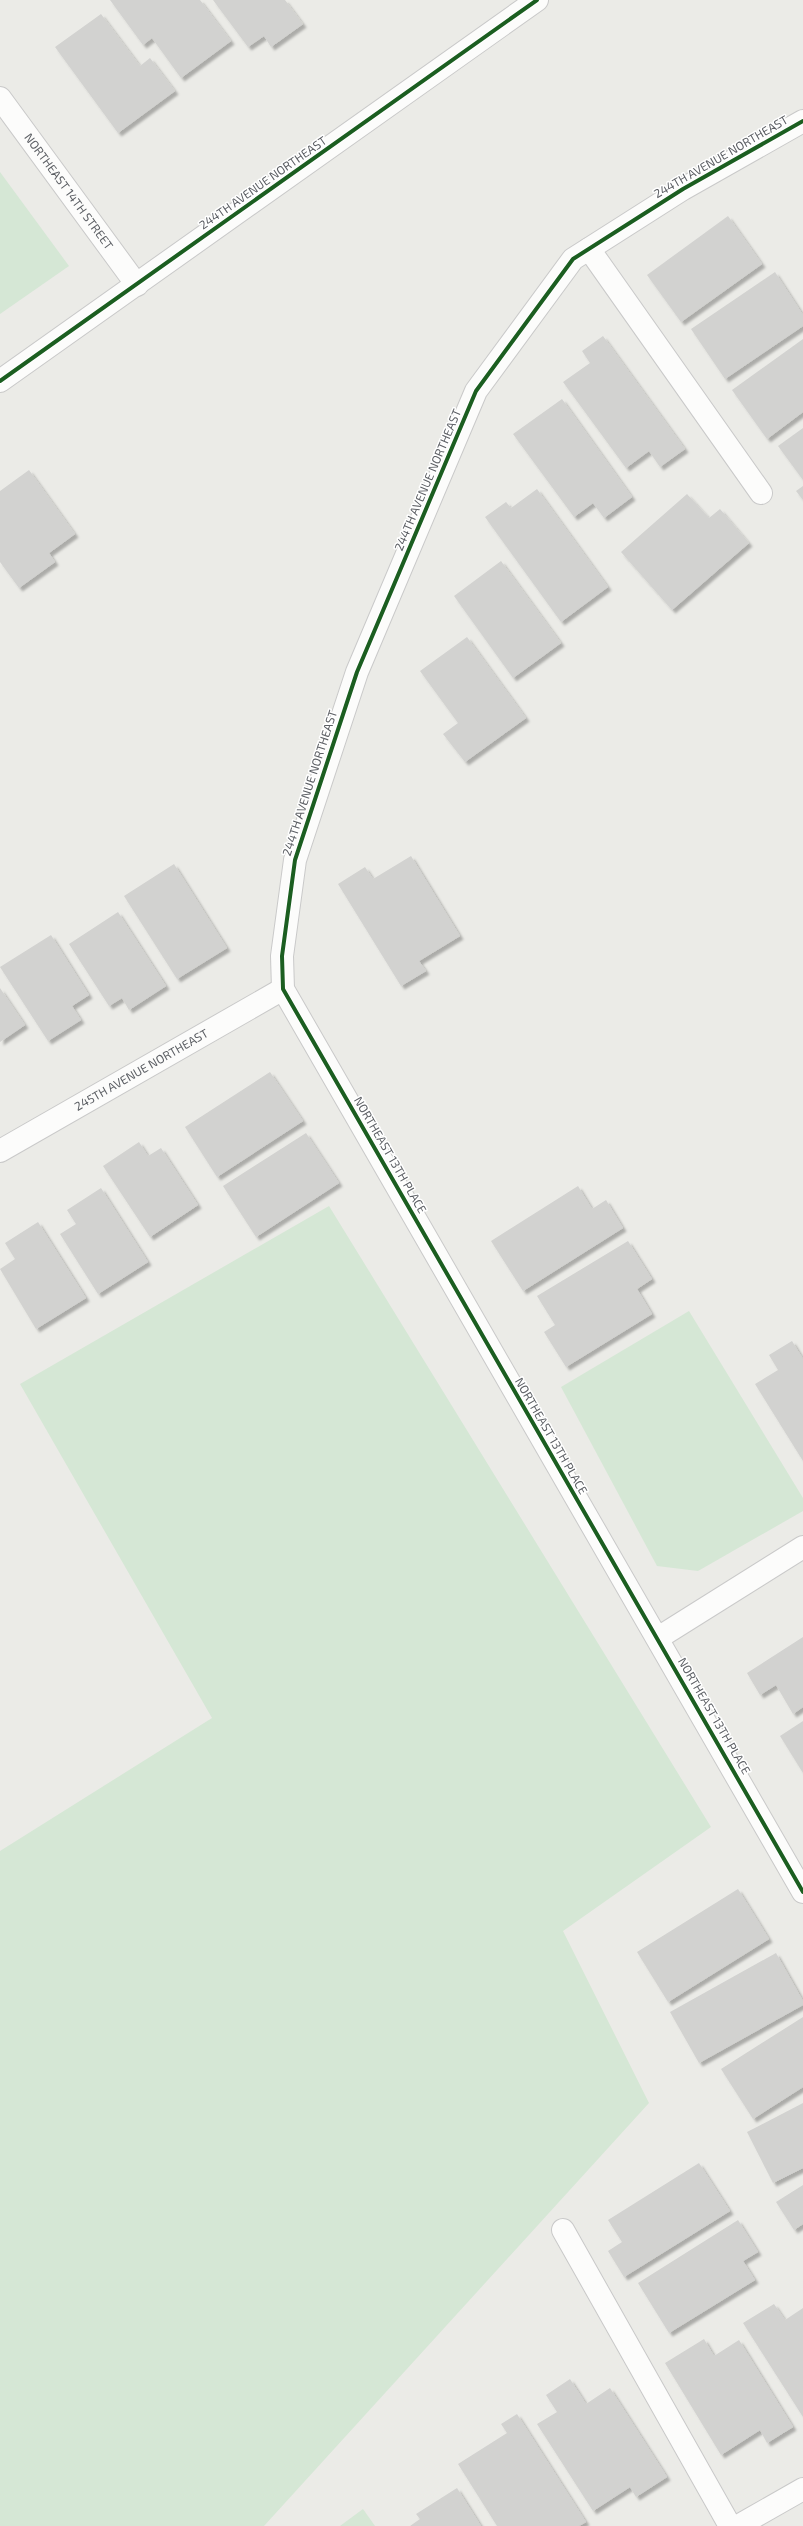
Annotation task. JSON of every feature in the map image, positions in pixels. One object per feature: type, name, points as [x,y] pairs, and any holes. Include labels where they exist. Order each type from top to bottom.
[{"type":"street","name":"244TH AVENUE NORTHEAST","points":[[0,381],[537,0]]},
{"type":"street","name":"NORTHEAST 14TH STREET","points":[[0,98],[137,285]]},
{"type":"street","name":"244TH AVENUE NORTHEAST","points":[[283,989],[282,956],[295,860],[357,672],[476,391],[573,260],[683,189],[803,121]]},
{"type":"street","points":[[589,249],[761,493]]},
{"type":"street","name":"245TH AVENUE NORTHEAST","points":[[0,1151],[283,989]]},
{"type":"street","name":"NORTHEAST 13TH PLACE","points":[[283,989],[803,1892]]},
{"type":"street","points":[[658,1638],[803,1547]]},
{"type":"street","points":[[563,2230],[730,2526]]},
{"type":"street","points":[[738,2526],[803,2489]]},
{"type":"green space","points":[[0,172],[69,266],[0,314]]},
{"type":"green space","points":[[329,1206],[711,1827],[563,1931],[649,2103],[264,2526],[0,2526],[0,1851],[212,1718],[20,1384]]},
{"type":"green space","points":[[689,1311],[803,1498],[803,1511],[698,1571],[657,1566],[561,1387]]},
{"type":"green space","points":[[363,2509],[375,2526],[340,2526]]},
{"type":"building","points":[[110,0],[200,0],[231,41],[181,78],[152,38],[143,45]]},
{"type":"building","points":[[213,0],[285,0],[303,24],[271,47],[264,36],[248,47]]},
{"type":"building","points":[[101,14],[140,66],[150,58],[175,91],[118,133],[55,47]]},
{"type":"building","points":[[728,216],[762,264],[681,322],[647,275]]},
{"type":"building","points":[[775,272],[803,315],[803,326],[725,379],[691,329]]},
{"type":"building","points":[[603,336],[685,449],[660,467],[649,451],[626,468],[563,382],[590,363],[582,351]]},
{"type":"building","points":[[803,339],[803,412],[767,439],[732,390]]},
{"type":"building","points":[[562,399],[632,497],[604,518],[593,503],[574,517],[513,434]]},
{"type":"building","points":[[803,428],[803,480],[778,446]]},
{"type":"building","points":[[29,470],[75,534],[49,553],[55,562],[19,588],[0,562],[0,491]]},
{"type":"building","points":[[803,486],[803,500],[796,491]]},
{"type":"building","points":[[537,489],[608,587],[561,622],[485,517],[506,502],[511,508]]},
{"type":"building","points":[[687,494],[709,518],[720,509],[749,543],[672,610],[621,552]]},
{"type":"building","points":[[501,561],[561,643],[513,678],[454,596]]},
{"type":"building","points":[[467,637],[526,718],[465,762],[443,734],[458,723],[420,671]]},
{"type":"building","points":[[411,856],[460,936],[419,961],[426,971],[401,986],[338,884],[365,867],[373,879]]},
{"type":"building","points":[[174,864],[227,948],[177,979],[124,896]]},
{"type":"building","points":[[118,912],[166,986],[129,1010],[122,998],[109,1006],[69,944]]},
{"type":"building","points":[[51,935],[89,995],[72,1006],[81,1020],[48,1041],[0,967]]},
{"type":"building","points":[[0,988],[25,1025],[0,1042]]},
{"type":"building","points":[[270,1072],[303,1121],[217,1177],[185,1127]]},
{"type":"building","points":[[306,1133],[339,1183],[256,1237],[223,1186]]},
{"type":"building","points":[[139,1142],[148,1156],[161,1148],[198,1205],[150,1237],[103,1166]]},
{"type":"building","points":[[578,1186],[592,1209],[606,1200],[623,1228],[523,1291],[491,1241]]},
{"type":"building","points":[[101,1188],[148,1262],[98,1294],[60,1234],[76,1224],[67,1210]]},
{"type":"building","points":[[38,1222],[86,1298],[36,1329],[0,1269],[15,1259],[5,1243]]},
{"type":"building","points":[[628,1241],[652,1279],[637,1289],[652,1314],[566,1367],[544,1332],[555,1325],[537,1296]]},
{"type":"building","points":[[792,1341],[803,1359],[803,1461],[755,1384],[778,1370],[769,1355]]},
{"type":"building","points":[[803,1637],[803,1707],[793,1714],[776,1685],[760,1695],[747,1673]]},
{"type":"building","points":[[803,1721],[803,1773],[780,1736]]},
{"type":"building","points":[[738,1889],[769,1939],[668,2002],[637,1952]]},
{"type":"building","points":[[776,1953],[803,2001],[803,2005],[699,2063],[670,2012]]},
{"type":"building","points":[[803,2017],[803,2087],[753,2119],[721,2069]]},
{"type":"building","points":[[803,2103],[803,2168],[773,2183],[747,2132]]},
{"type":"building","points":[[699,2163],[730,2211],[624,2277],[608,2251],[622,2242],[608,2220]]},
{"type":"building","points":[[803,2185],[803,2224],[794,2230],[776,2202]]},
{"type":"building","points":[[738,2220],[758,2252],[743,2261],[755,2280],[669,2333],[638,2283]]},
{"type":"building","points":[[774,2304],[785,2320],[803,2308],[803,2417],[743,2323]]},
{"type":"building","points":[[704,2339],[714,2356],[739,2340],[793,2427],[767,2443],[760,2430],[721,2455],[665,2363]]},
{"type":"building","points":[[570,2379],[586,2404],[610,2388],[667,2477],[636,2497],[630,2487],[593,2511],[537,2424],[557,2412],[546,2395]]},
{"type":"building","points":[[517,2414],[586,2522],[579,2526],[497,2526],[458,2464],[507,2433],[501,2424]]},
{"type":"building","points":[[457,2488],[481,2526],[410,2526],[420,2519],[416,2514]]},
{"type":"cycle path","points":[[0,381],[537,0]]},
{"type":"cycle path","points":[[803,121],[683,189],[573,259],[476,391],[357,672],[295,860],[282,956],[283,989],[803,1892]]}]
